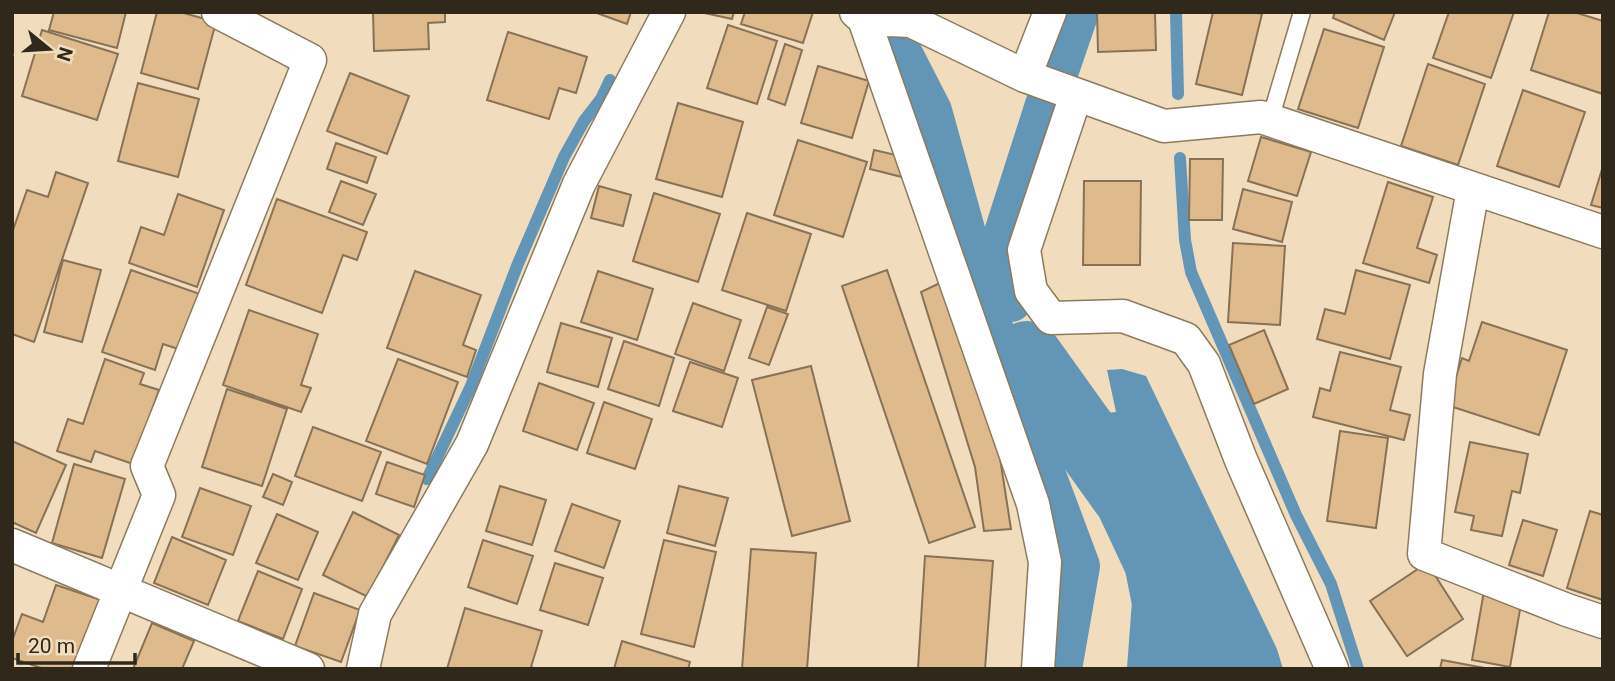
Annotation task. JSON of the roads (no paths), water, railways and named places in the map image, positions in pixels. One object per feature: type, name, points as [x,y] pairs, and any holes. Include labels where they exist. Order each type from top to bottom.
[{"type":"street","points":[[89,669],[159,495],[147,466],[310,60],[218,12]]},
{"type":"street","points":[[363,669],[375,614],[472,444],[579,184],[669,12]]},
{"type":"street","points":[[1050,12],[1051,86],[1024,250],[1031,290],[1051,318],[1123,316],[1186,339],[1204,364],[1241,460],[1332,669]]},
{"type":"street","points":[[1038,669],[1045,562],[1033,504],[860,15],[911,21],[1051,86],[1164,126],[1261,117],[1603,232]]},
{"type":"street","points":[[1474,189],[1440,374],[1424,554],[1603,622]]},
{"type":"street","points":[[12,545],[308,669]]},
{"type":"lane","points":[[1270,120],[1302,12]]},
{"type":"water","points":[[1122,369],[1146,376],[1277,649],[1283,669],[1179,669],[1184,612],[1165,506],[1119,439],[1109,436],[1105,413],[1116,412],[1107,370]]},
{"type":"waterway","points":[[884,12],[891,33],[931,111],[986,309],[1009,379],[1079,566],[1061,669]]},
{"type":"waterway","points":[[1011,301],[998,255],[1078,12]]},
{"type":"waterway","points":[[1176,12],[1178,94]]},
{"type":"waterway","points":[[427,479],[471,386],[517,266],[564,157],[610,80]]},
{"type":"waterway","points":[[1180,158],[1185,240],[1191,272],[1296,515],[1331,584],[1358,669]]},
{"type":"waterway","points":[[1027,356],[1130,500],[1159,562],[1167,602],[1162,669]]}]
